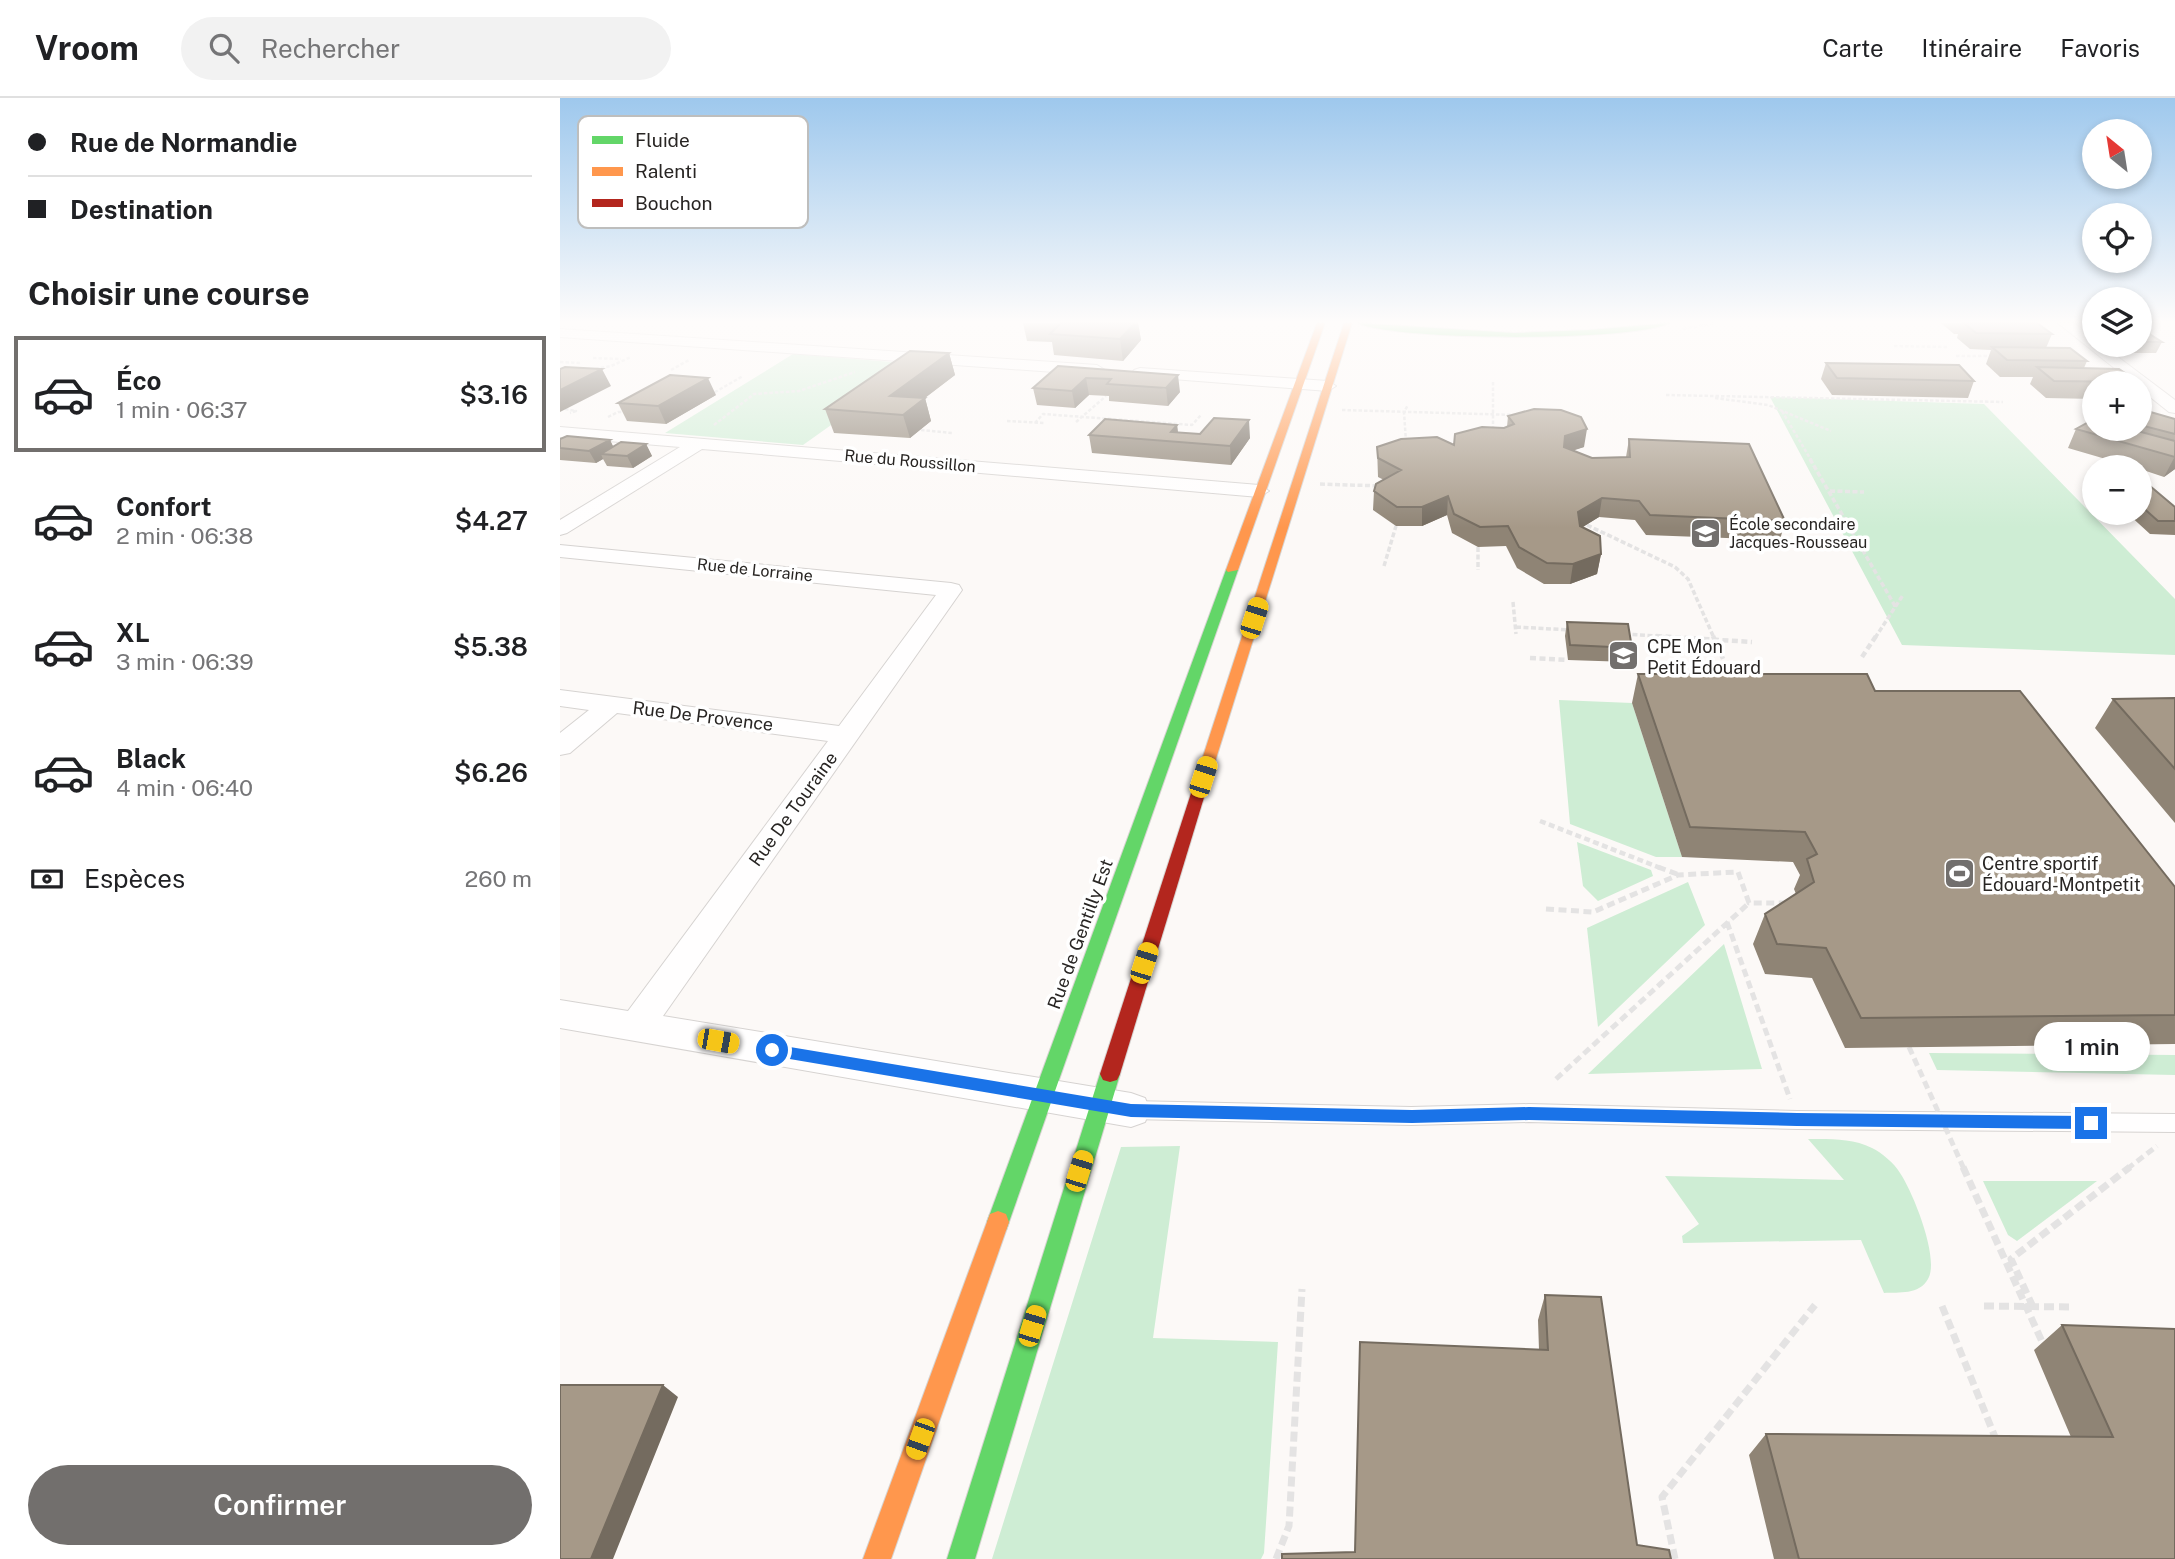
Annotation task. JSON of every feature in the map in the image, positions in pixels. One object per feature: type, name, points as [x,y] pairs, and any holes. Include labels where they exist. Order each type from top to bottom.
[{"type":"street","name":"Rue de Gentilly Est","points":[[877,1559],[1296,391]]},
{"type":"street","points":[[961,1559],[1115,1108],[1326,391]]},
{"type":"street","points":[[2153,391],[2175,408]]},
{"type":"street","name":"Rue du Roussillon","points":[[560,432],[1259,491]]},
{"type":"street","points":[[560,529],[700,443]]},
{"type":"street","name":"Rue de Lorraine","points":[[560,551],[951,590]]},
{"type":"street","name":"Rue De Touraine","points":[[636,1027],[951,590]]},
{"type":"street","name":"Rue De Provence","points":[[560,698],[846,735]]},
{"type":"street","points":[[560,747],[611,705]]},
{"type":"street","points":[[560,1014],[1115,1108]]},
{"type":"lane","points":[[1115,1108],[1412,1116],[1559,1114],[1797,1120],[2175,1123]]},
{"type":"path","points":[[710,394],[715,391]]},
{"type":"path","points":[[679,442],[705,426],[717,424],[754,394],[796,391]]},
{"type":"path","points":[[1493,391],[1494,435]]},
{"type":"path","points":[[1831,431],[1782,411],[1725,398],[1666,395],[2003,402]]},
{"type":"path","points":[[1076,422],[1106,396]]},
{"type":"path","points":[[1406,446],[1404,412],[1408,405]]},
{"type":"path","points":[[1035,423],[1050,406]]},
{"type":"path","points":[[1321,409],[1517,415]]},
{"type":"path","points":[[1782,411],[1895,606]]},
{"type":"path","points":[[1043,414],[1192,425]]},
{"type":"path","points":[[1184,434],[1200,415]]},
{"type":"path","points":[[1007,421],[1045,424]]},
{"type":"path","points":[[921,430],[952,433]]},
{"type":"path","points":[[1297,485],[1393,486]]},
{"type":"path","points":[[1829,491],[1864,492]]},
{"type":"path","points":[[1587,525],[1675,567],[1688,579],[1731,678]]},
{"type":"path","points":[[1384,566],[1396,526]]},
{"type":"path","points":[[1478,547],[1478,570]]},
{"type":"path","points":[[1862,657],[1903,595]]},
{"type":"path","points":[[1513,601],[1516,634]]},
{"type":"path","points":[[1516,627],[1571,631]]},
{"type":"path","points":[[1613,633],[1752,642]]},
{"type":"path","points":[[1530,658],[1568,660]]},
{"type":"path","points":[[1540,821],[1678,875]]},
{"type":"path","points":[[1546,909],[1593,912],[1678,875],[1738,872],[1749,903]]},
{"type":"path","points":[[1556,1079],[1749,903],[1799,903]]},
{"type":"path","points":[[1727,922],[1797,1120]]},
{"type":"path","points":[[1909,1047],[2046,1350]]},
{"type":"path","points":[[2033,1307],[2011,1259],[2158,1145]]},
{"type":"path","points":[[1276,1559],[1289,1526],[1302,1289]]},
{"type":"path","points":[[1675,1559],[1662,1497],[1815,1305]]},
{"type":"path","points":[[1942,1306],[1998,1445]]},
{"type":"path","points":[[1984,1306],[2071,1307]]},
{"type":"green space","points":[[733,391],[879,391],[803,445],[665,433]]},
{"type":"green space","points":[[1770,397],[1984,404],[2082,504],[2082,525],[2103,525],[2175,599],[2175,655],[1902,645]]},
{"type":"green space","points":[[1559,700],[1632,703],[1682,857],[1656,857],[1570,824]]},
{"type":"green space","points":[[1577,842],[1651,870],[1653,876],[1598,901],[1583,886]]},
{"type":"green space","points":[[1688,882],[1705,925],[1598,1027],[1587,928]]},
{"type":"green space","points":[[1724,944],[1762,1069],[1588,1074]]},
{"type":"green space","points":[[1929,1053],[2175,1055],[2175,1075],[1937,1070]]},
{"type":"green space","points":[[1808,1139],[1857,1142],[1884,1155],[1897,1169],[1912,1195],[1931,1257],[1928,1279],[1919,1288],[1908,1292],[1884,1293],[1861,1240],[1683,1243],[1682,1236],[1699,1224],[1665,1176],[1844,1180]]},
{"type":"green space","points":[[1180,1146],[1153,1338],[1278,1342],[1264,1553],[1261,1559],[992,1559],[1121,1147]]},
{"type":"green space","points":[[1983,1181],[2097,1181],[2017,1241],[2008,1235]]},
{"type":"building","points":[[640,391],[684,391],[658,406],[618,403]]},
{"type":"building","points":[[851,391],[897,391],[890,396],[925,398],[903,415],[825,409]]},
{"type":"building","points":[[1534,409],[1561,410],[1581,417],[1587,429],[1565,436],[1564,447],[1592,458],[1630,457],[1629,439],[1749,444],[1785,521],[1650,515],[1639,501],[1602,498],[1578,512],[1580,526],[1600,536],[1601,554],[1573,564],[1547,563],[1519,547],[1508,526],[1480,527],[1454,514],[1448,496],[1422,507],[1397,507],[1374,491],[1376,484],[1401,470],[1378,458],[1377,447],[1401,439],[1437,437],[1454,445],[1455,434],[1482,427],[1504,428],[1514,424],[1508,416]]},
{"type":"building","points":[[2152,412],[2175,419],[2175,434],[2152,428]]},
{"type":"building","points":[[1214,418],[1249,420],[1230,446],[1089,435],[1105,419],[1177,425],[1171,432],[1200,434]]},
{"type":"building","points":[[2152,435],[2175,441],[2175,457],[2118,441],[2152,441]]},
{"type":"building","points":[[567,436],[610,440],[589,451],[560,448],[560,439]]},
{"type":"building","points":[[621,442],[646,444],[627,456],[601,454]]},
{"type":"building","points":[[2152,488],[2175,507],[2175,521],[2158,521],[2152,516]]},
{"type":"building","points":[[1567,622],[1628,624],[1632,648],[1570,645]]},
{"type":"building","name":"Centre sportif Édouard-Montpetit","points":[[1638,674],[1867,674],[1875,691],[2020,691],[2175,887],[2175,1015],[1861,1018],[1826,948],[1777,944],[1765,914],[1814,882],[1807,859],[1817,854],[1805,832],[1690,827]]},
{"type":"building","points":[[2175,698],[2175,769],[2113,699]]},
{"type":"building","points":[[1545,1295],[1601,1297],[1637,1545],[1669,1550],[1671,1559],[1282,1559],[1282,1554],[1355,1552],[1360,1342],[1548,1350]]},
{"type":"building","points":[[2062,1325],[2175,1329],[2175,1559],[1799,1559],[1766,1434],[2113,1437]]},
{"type":"building","points":[[560,1385],[663,1385],[591,1559],[560,1559]]},
{"type":"traffic: fast","points":[[998,1222],[1232,570]]},
{"type":"traffic: fast","points":[[961,1559],[1110,1074]]},
{"type":"traffic: slow","points":[[1232,570],[1296,391]]},
{"type":"traffic: slow","points":[[1202,781],[1326,391]]},
{"type":"traffic: slow","points":[[877,1559],[998,1222]]},
{"type":"traffic: jam","points":[[1110,1074],[1202,781]]},
{"type":"place","name":"École secondaire Jacques-Rousseau","points":[[1706,533]]},
{"type":"place","name":"CPE Mon Petit Édouard","points":[[1624,656]]},
{"type":"place","name":"Centre sportif Édouard-Montpetit","points":[[1959,873]]},
{"type":"route","points":[[772,1050],[1131,1110],[1412,1116],[1529,1113],[1797,1120],[2091,1123]]}]
